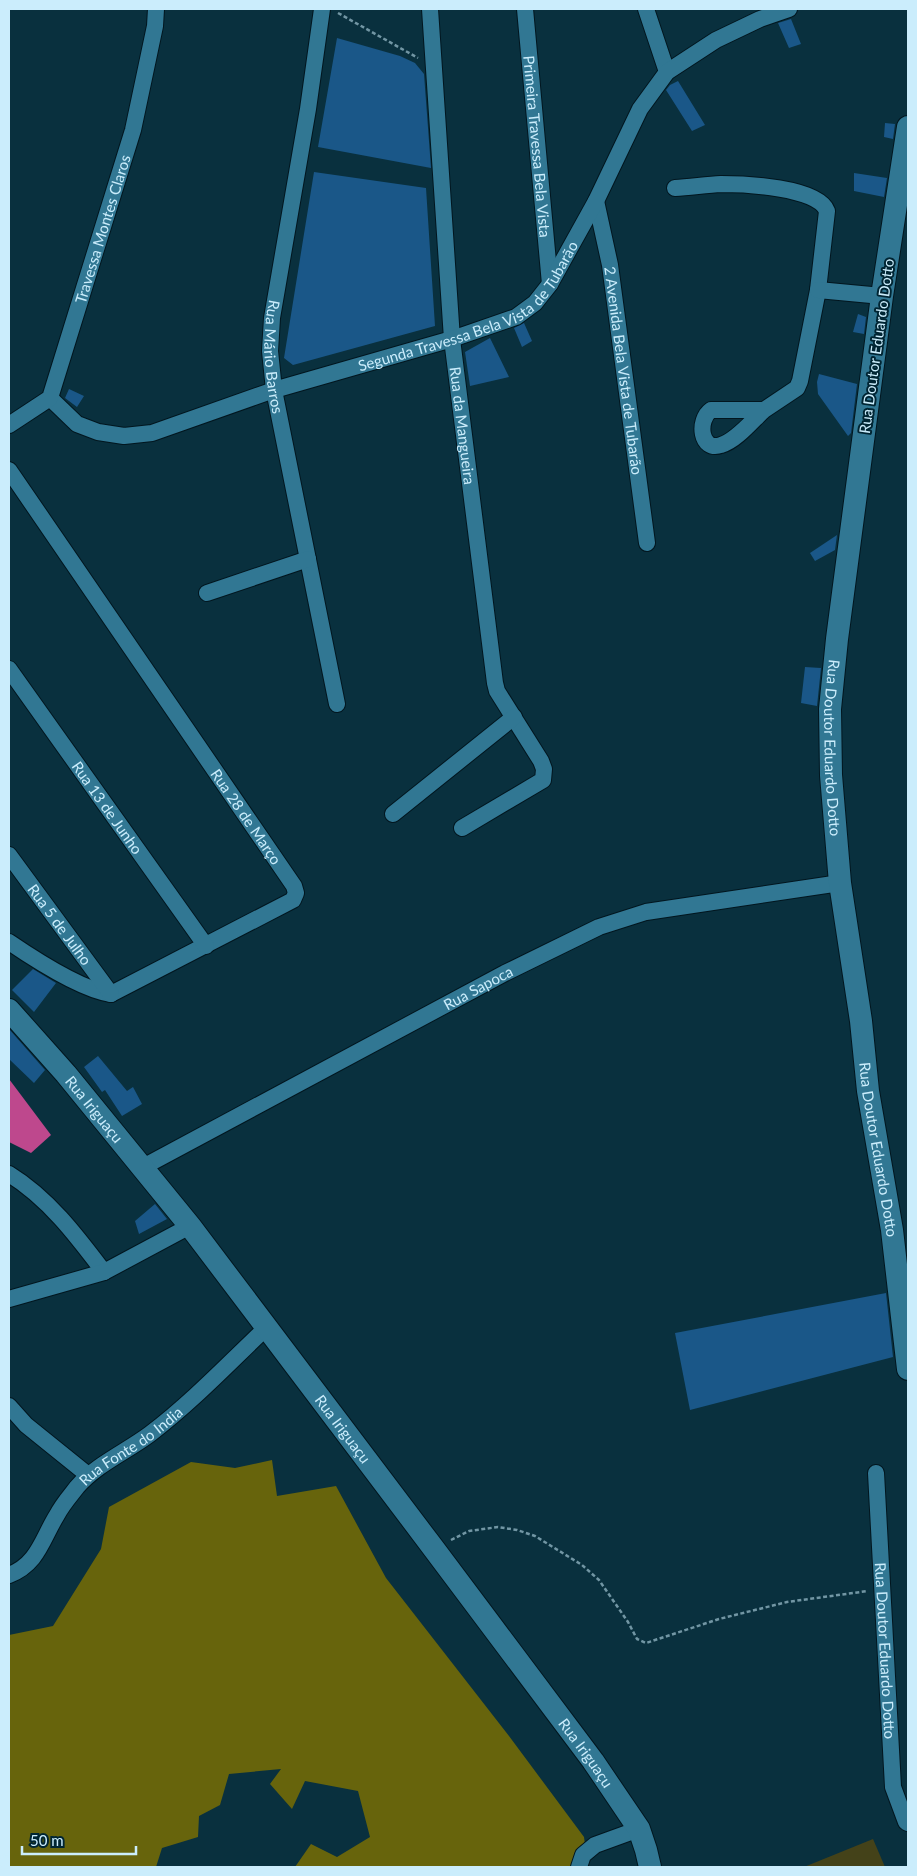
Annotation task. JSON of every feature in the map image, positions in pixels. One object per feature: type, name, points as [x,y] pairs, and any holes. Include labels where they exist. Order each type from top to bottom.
[{"type":"main road","name":"Rua Doutor Eduardo Dotto","points":[[908,127],[882,296],[837,639],[830,709],[831,775],[840,882],[861,1021],[868,1091],[892,1230],[908,1369]]},
{"type":"main road","name":"Rua Iriguaçu","points":[[9,1010],[66,1074],[190,1226],[593,1761],[639,1829],[650,1867]]},
{"type":"street","name":"Travessa Montes Claros","points":[[50,398],[133,130],[155,26],[156,9]]},
{"type":"street","name":"Rua da Mangueira","points":[[430,9],[452,339],[495,683],[497,691],[514,717]]},
{"type":"street","name":"Primeira Travessa Bela Vista","points":[[525,9],[550,284]]},
{"type":"street","points":[[646,9],[667,72]]},
{"type":"street","name":"Segunda Travessa Bela Vista de Tubarão","points":[[50,398],[77,424],[98,432],[124,436],[152,433],[274,390],[452,339],[516,317],[535,302],[550,284],[596,201],[640,109],[667,72],[716,40],[760,19],[788,9]]},
{"type":"street","name":"Rua Mário Barros","points":[[330,11],[308,109],[272,318],[270,352],[274,390],[337,704]]},
{"type":"street","points":[[675,188],[722,184],[778,188],[820,201],[825,206],[827,211],[818,290],[800,380],[797,388],[764,410]]},
{"type":"street","name":"2 Avenida Bela Vista de Tubarão","points":[[596,201],[610,265],[647,543]]},
{"type":"street","points":[[818,290],[882,296]]},
{"type":"street","points":[[9,425],[50,398]]},
{"type":"street","name":"Rua 28 de Março","points":[[9,470],[294,886],[296,893],[293,900],[112,994]]},
{"type":"street","points":[[207,593],[308,559]]},
{"type":"street","name":"Rua 13 de Junho","points":[[10,672],[206,946]]},
{"type":"street","points":[[393,814],[514,717],[541,761],[544,769],[543,780],[462,828]]},
{"type":"street","name":"Rua 5 de Julho","points":[[9,855],[112,994]]},
{"type":"street","name":"Rua Sapoca","points":[[143,1167],[505,973],[598,927],[646,912],[840,882]]},
{"type":"street","points":[[9,942],[33,959],[98,992],[112,994]]},
{"type":"street","points":[[9,1174],[21,1182],[68,1226],[104,1272]]},
{"type":"street","points":[[9,1299],[104,1272],[190,1226]]},
{"type":"street","name":"Rua Fonte do India","points":[[9,1575],[20,1571],[30,1562],[38,1551],[57,1514],[88,1475],[149,1436],[267,1326]]},
{"type":"street","points":[[9,1406],[26,1425],[88,1475]]},
{"type":"street","name":"Rua Doutor Eduardo Dotto","points":[[876,1473],[893,1787],[908,1823]]},
{"type":"street","points":[[579,1867],[582,1856],[595,1845],[639,1829]]},
{"type":"path","points":[[330,11],[435,67]]},
{"type":"path","points":[[434,1549],[470,1532],[498,1527],[535,1536],[582,1565],[599,1580],[628,1622],[637,1639],[646,1643],[719,1619],[787,1602],[882,1589]]},
{"type":"shaded area","points":[[9,1079],[51,1135],[31,1153],[9,1142]]},
{"type":"shaded area","points":[[272,1460],[277,1496],[336,1486],[386,1578],[509,1736],[584,1837],[588,1867],[295,1867],[311,1844],[337,1857],[370,1837],[358,1791],[305,1781],[292,1809],[270,1784],[281,1769],[229,1774],[220,1805],[199,1816],[198,1837],[162,1848],[156,1867],[9,1867],[9,1635],[53,1626],[101,1549],[109,1507],[191,1462],[235,1468]]},
{"type":"shaded area","points":[[873,1839],[885,1867],[804,1867]]},
{"type":"building","points":[[791,19],[801,44],[789,48],[778,23]]},
{"type":"building","points":[[337,38],[400,56],[415,63],[424,74],[431,168],[318,147]]},
{"type":"building","points":[[678,81],[705,125],[692,131],[666,90],[670,85]]},
{"type":"building","points":[[885,123],[895,124],[893,139],[884,137]]},
{"type":"building","points":[[314,172],[426,188],[435,326],[293,365],[284,358]]},
{"type":"building","points":[[854,173],[887,178],[884,197],[854,191]]},
{"type":"building","points":[[858,314],[866,317],[864,334],[853,332]]},
{"type":"building","points":[[524,323],[532,341],[522,347],[514,328]]},
{"type":"building","points":[[490,338],[509,377],[470,386],[465,352]]},
{"type":"building","points":[[819,374],[857,384],[851,433],[848,436],[818,394],[817,382]]},
{"type":"building","points":[[69,389],[84,396],[77,407],[65,398]]},
{"type":"building","points":[[837,535],[835,550],[815,561],[810,553]]},
{"type":"building","points":[[805,667],[821,668],[817,706],[801,703]]},
{"type":"building","points":[[33,969],[56,983],[34,1012],[12,990]]},
{"type":"building","points":[[9,1029],[45,1070],[34,1083],[9,1059]]},
{"type":"building","points":[[98,1056],[127,1091],[133,1087],[142,1104],[122,1116],[105,1090],[102,1092],[84,1067]]},
{"type":"building","points":[[155,1204],[167,1219],[139,1234],[135,1221]]},
{"type":"building","points":[[886,1293],[893,1357],[690,1410],[675,1333]]}]
